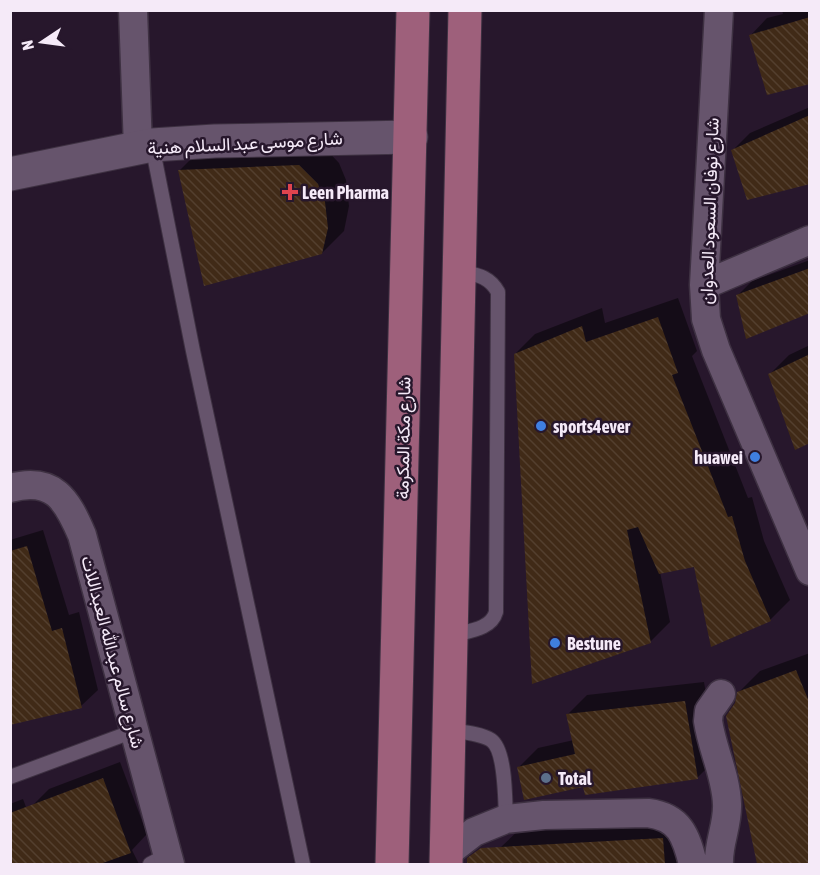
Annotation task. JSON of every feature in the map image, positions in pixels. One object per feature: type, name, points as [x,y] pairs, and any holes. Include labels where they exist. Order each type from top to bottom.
[{"type":"main road","name":"شارع مكة المكرمة","points":[[392,864],[413,10]]},
{"type":"main road","points":[[446,859],[465,10]]},
{"type":"street","points":[[133,10],[145,146]]},
{"type":"street","name":"شارع نوفان السعود العدوان","points":[[719,10],[704,285],[706,319],[716,350],[808,563]]},
{"type":"street","name":"شارع موسى عبد السلام هنية","points":[[10,174],[145,146],[215,141],[411,136]]},
{"type":"street","points":[[704,285],[810,240]]},
{"type":"street","name":"شارع سالم عبدالله العبداللات","points":[[10,488],[21,485],[42,485],[58,493],[72,510],[82,535],[134,731],[162,861]]},
{"type":"street","points":[[719,864],[721,839],[726,821],[726,793],[708,721],[709,711],[720,694]]},
{"type":"street","points":[[446,859],[474,832],[507,819],[544,815],[648,813],[670,820],[685,836],[693,864]]},
{"type":"lane","points":[[145,146],[193,351],[303,864]]},
{"type":"lane","points":[[451,636],[486,626],[494,620],[496,612],[498,292],[492,282],[484,277],[460,270]]},
{"type":"lane","points":[[448,730],[486,738],[498,747],[507,819]]},
{"type":"lane","points":[[10,777],[134,731]]},
{"type":"building","points":[[810,17],[810,84],[767,95],[749,35]]},
{"type":"building","points":[[810,115],[810,184],[747,200],[731,150]]},
{"type":"building","points":[[299,165],[318,184],[325,202],[328,228],[322,254],[204,286],[178,170]]},
{"type":"building","points":[[810,268],[810,313],[746,339],[736,295]]},
{"type":"building","points":[[658,317],[678,373],[672,375],[728,517],[732,516],[745,561],[771,621],[711,647],[694,567],[659,574],[638,527],[627,530],[651,643],[532,684],[514,354],[582,326],[586,342]]},
{"type":"building","points":[[810,354],[810,443],[795,450],[768,374]]},
{"type":"building","points":[[27,546],[52,631],[62,628],[82,708],[10,725],[10,551]]},
{"type":"building","points":[[796,670],[810,704],[810,864],[757,864],[726,716],[735,703],[737,692]]},
{"type":"building","points":[[685,701],[698,779],[585,795],[583,787],[524,800],[517,767],[575,754],[566,714]]},
{"type":"building","points":[[103,778],[131,853],[100,864],[10,864],[10,813]]},
{"type":"building","points":[[663,838],[665,864],[467,864],[467,858],[481,848]]},
{"type":"place","name":"Leen Pharma","points":[[290,192]]},
{"type":"place","name":"sports4ever","points":[[541,426]]},
{"type":"place","name":"huawei","points":[[755,457]]},
{"type":"place","name":"Bestune","points":[[555,643]]},
{"type":"place","name":"Total","points":[[546,778]]}]
